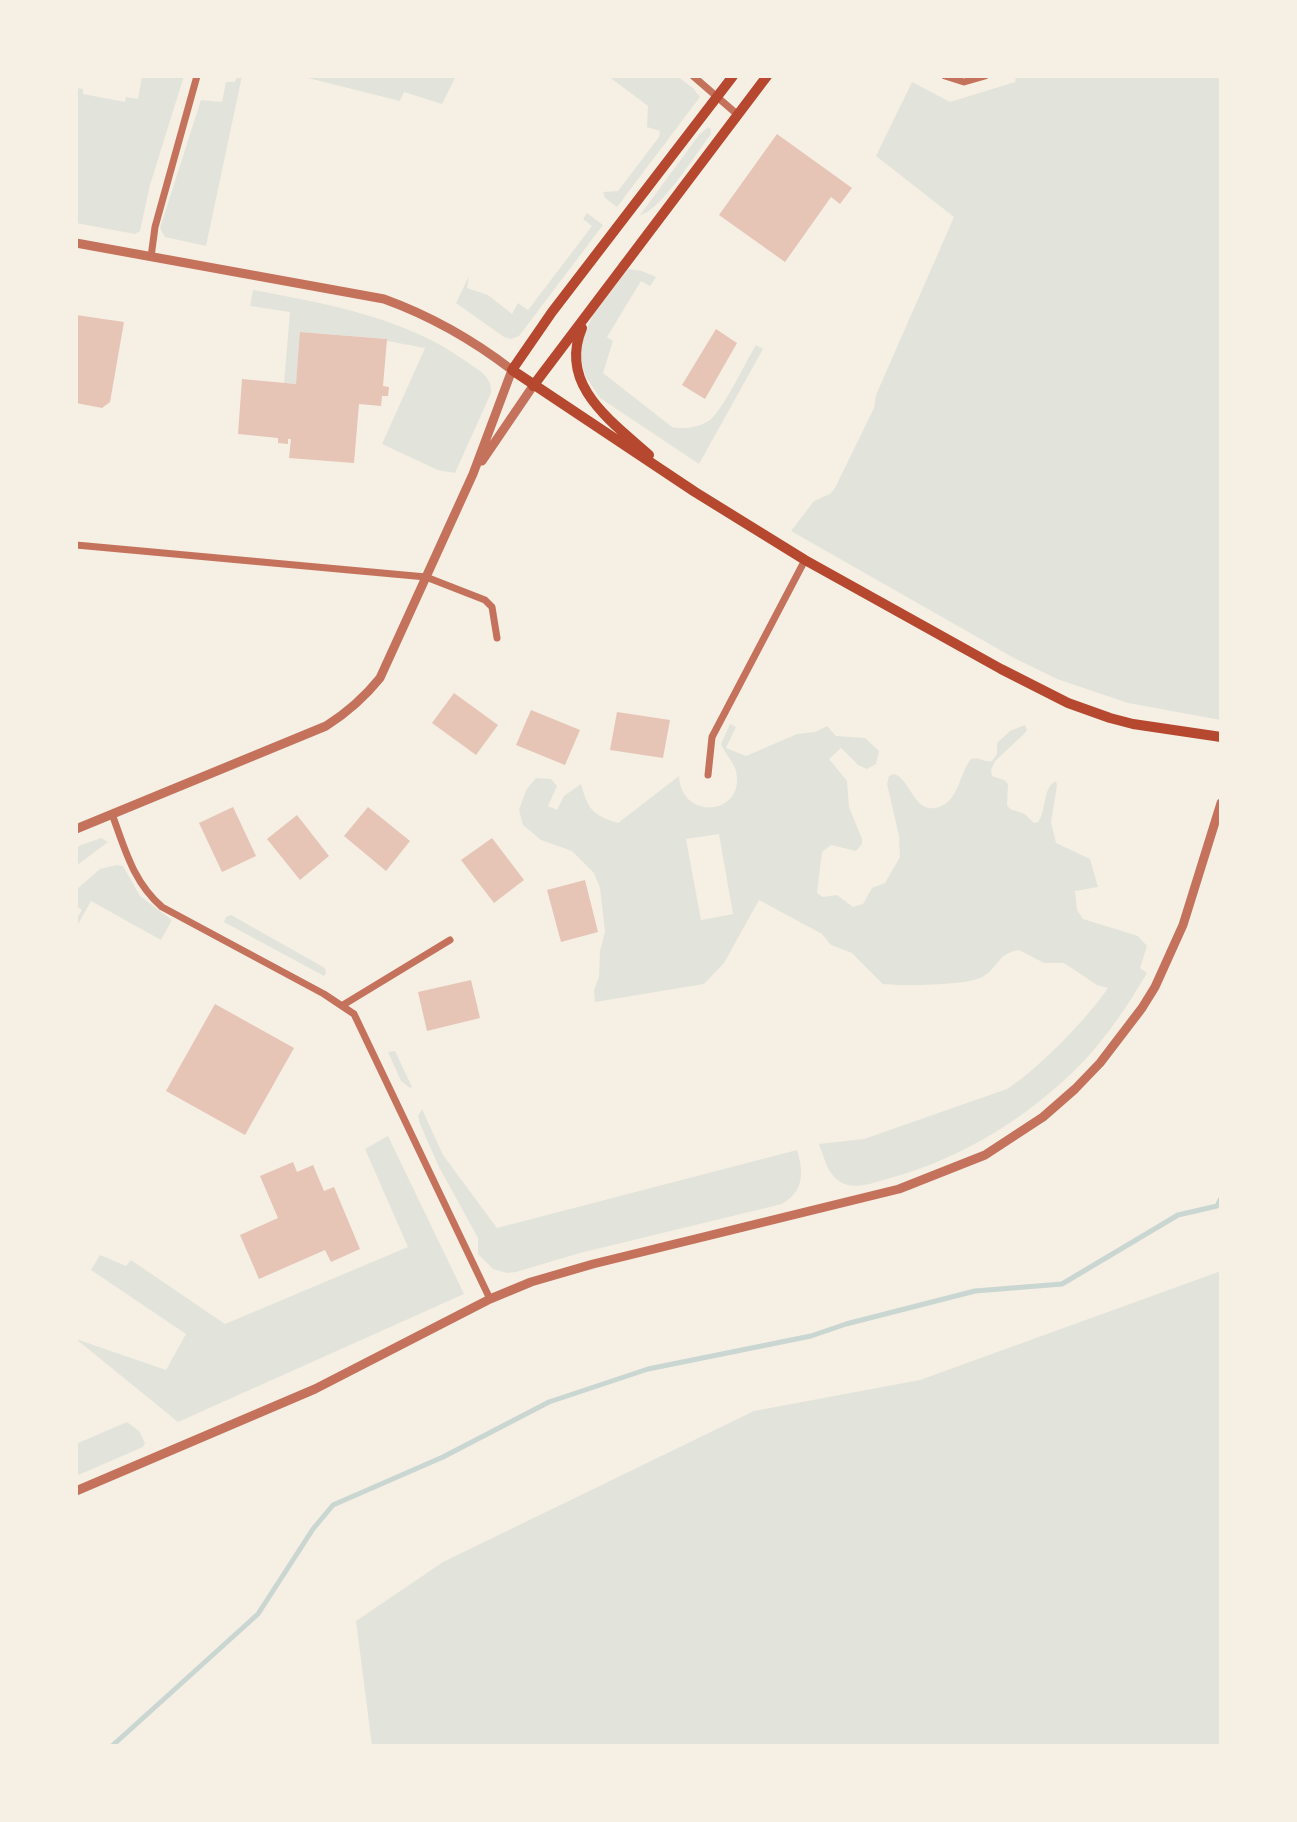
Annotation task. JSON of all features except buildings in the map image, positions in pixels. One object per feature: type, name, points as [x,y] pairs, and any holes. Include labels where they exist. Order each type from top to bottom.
[{"type":"main road","points":[[733,76],[552,312],[512,370],[674,478],[805,560],[1068,703],[1133,724],[1221,737]]},
{"type":"main road","points":[[533,386],[767,76]]},
{"type":"main road","points":[[588,313],[576,353],[576,366],[583,387],[607,416],[674,478]]},
{"type":"street","points":[[151,257],[155,227],[197,76]]},
{"type":"street","points":[[693,76],[738,115]]},
{"type":"street","points":[[945,76],[964,82],[985,76]]},
{"type":"street","points":[[76,243],[384,299],[410,308],[460,334],[512,370],[473,474],[380,678],[348,713],[300,738],[76,829]]},
{"type":"street","points":[[473,474],[533,386]]},
{"type":"street","points":[[76,545],[426,577],[489,603],[497,638]]},
{"type":"street","points":[[708,775],[712,737],[805,560]]},
{"type":"street","points":[[76,1491],[324,1385],[490,1299],[531,1282],[899,1189],[985,1155],[1043,1117],[1092,1072],[1120,1039],[1155,987],[1183,925],[1221,803]]},
{"type":"street","points":[[112,814],[137,880],[162,907],[343,1005],[362,1027],[490,1299]]},
{"type":"street","points":[[343,1005],[450,940]]},
{"type":"shaded area","points":[[142,76],[184,76],[150,185],[140,231],[135,234],[76,223],[76,88],[83,89],[83,94],[125,102],[126,97],[138,99]]},
{"type":"shaded area","points":[[237,76],[242,76],[206,246],[165,237],[160,228],[201,100],[222,102],[226,82],[235,82]]},
{"type":"shaded area","points":[[300,76],[456,76],[442,104],[404,92],[400,101]]},
{"type":"shaded area","points":[[608,76],[677,76],[700,97],[617,207],[605,198],[603,192],[618,191],[659,137],[660,131],[647,127],[648,106]]},
{"type":"shaded area","points":[[1016,76],[1221,76],[1221,720],[1128,703],[1057,679],[1014,658],[791,531],[814,501],[830,494],[835,488],[874,408],[876,395],[954,217],[876,156],[912,82],[950,102],[1015,82]]},
{"type":"shaded area","points":[[708,127],[711,134],[678,180],[658,204],[640,215],[699,135]]},
{"type":"shaded area","points":[[587,213],[603,225],[519,336],[511,339],[504,337],[456,303],[469,276],[467,288],[488,295],[512,314],[518,303],[528,310],[592,226],[583,219]]},
{"type":"shaded area","points":[[628,269],[656,277],[650,286],[641,281],[607,337],[613,341],[603,373],[672,427],[694,427],[709,420],[724,402],[756,345],[763,349],[699,464],[600,398],[586,377],[580,358],[583,337],[593,315]]},
{"type":"shaded area","points":[[253,290],[337,307],[392,323],[443,347],[484,374],[490,383],[491,393],[455,473],[438,470],[382,444],[425,348],[386,339],[301,332],[296,384],[284,383],[290,312],[250,306]]},
{"type":"shaded area","points":[[730,724],[736,727],[726,748],[746,756],[797,734],[815,732],[827,726],[836,736],[865,738],[879,751],[876,764],[867,769],[858,765],[841,748],[829,759],[847,781],[849,807],[862,844],[856,851],[831,845],[822,852],[817,893],[823,897],[837,895],[853,907],[863,904],[872,888],[885,883],[900,857],[899,836],[887,784],[889,776],[894,774],[900,777],[922,805],[935,808],[943,805],[954,794],[971,759],[992,761],[997,754],[997,743],[1010,731],[1025,725],[1027,730],[1024,734],[995,761],[992,776],[1008,784],[1007,805],[1010,809],[1025,814],[1034,823],[1041,817],[1049,789],[1056,781],[1051,822],[1056,843],[1090,859],[1098,887],[1075,891],[1077,910],[1083,919],[1138,936],[1147,946],[1140,968],[1147,973],[1118,1019],[1083,1062],[1017,1118],[942,1160],[863,1185],[844,1184],[832,1174],[819,1144],[864,1139],[1007,1089],[1061,1043],[1108,988],[1097,985],[1064,963],[1044,963],[1019,950],[1006,954],[984,976],[965,982],[883,984],[852,953],[831,945],[822,934],[759,900],[724,963],[704,984],[595,1002],[594,990],[599,977],[600,951],[605,932],[600,888],[594,873],[572,851],[541,840],[523,825],[519,810],[526,790],[536,778],[551,779],[557,786],[548,806],[557,810],[564,796],[581,784],[592,810],[618,823],[679,776],[682,790],[689,800],[699,806],[720,805],[729,800],[735,791],[737,778],[735,768],[721,744]],"holes":[[[719,834],[733,914],[701,920],[686,839]]]},
{"type":"shaded area","points":[[101,838],[108,842],[76,866],[76,847]]},
{"type":"shaded area","points":[[123,866],[140,896],[172,920],[161,940],[91,901],[76,928],[76,920],[82,910],[76,906],[76,890],[100,869]]},
{"type":"shaded area","points":[[231,915],[325,968],[326,973],[324,976],[224,922]]},
{"type":"shaded area","points":[[395,1051],[410,1088],[401,1081],[388,1052]]},
{"type":"shaded area","points":[[422,1109],[443,1155],[497,1228],[797,1150],[801,1166],[800,1181],[795,1193],[782,1204],[507,1273],[493,1269],[478,1254],[478,1238],[439,1167],[420,1124],[418,1116]]},
{"type":"shaded area","points":[[388,1136],[464,1294],[178,1422],[76,1339],[166,1370],[186,1334],[91,1270],[100,1255],[126,1266],[131,1260],[225,1324],[408,1247],[365,1149]]},
{"type":"shaded area","points":[[1221,1271],[1221,1746],[372,1746],[356,1621],[443,1562],[754,1411],[920,1380]]},
{"type":"shaded area","points":[[127,1422],[139,1431],[145,1443],[143,1447],[76,1476],[76,1444]]},
{"type":"waterway","points":[[112,1746],[258,1614],[313,1529],[333,1505],[443,1457],[549,1402],[648,1369],[811,1336],[975,1291],[1062,1284],[1178,1215],[1217,1206],[1221,1198]]}]
